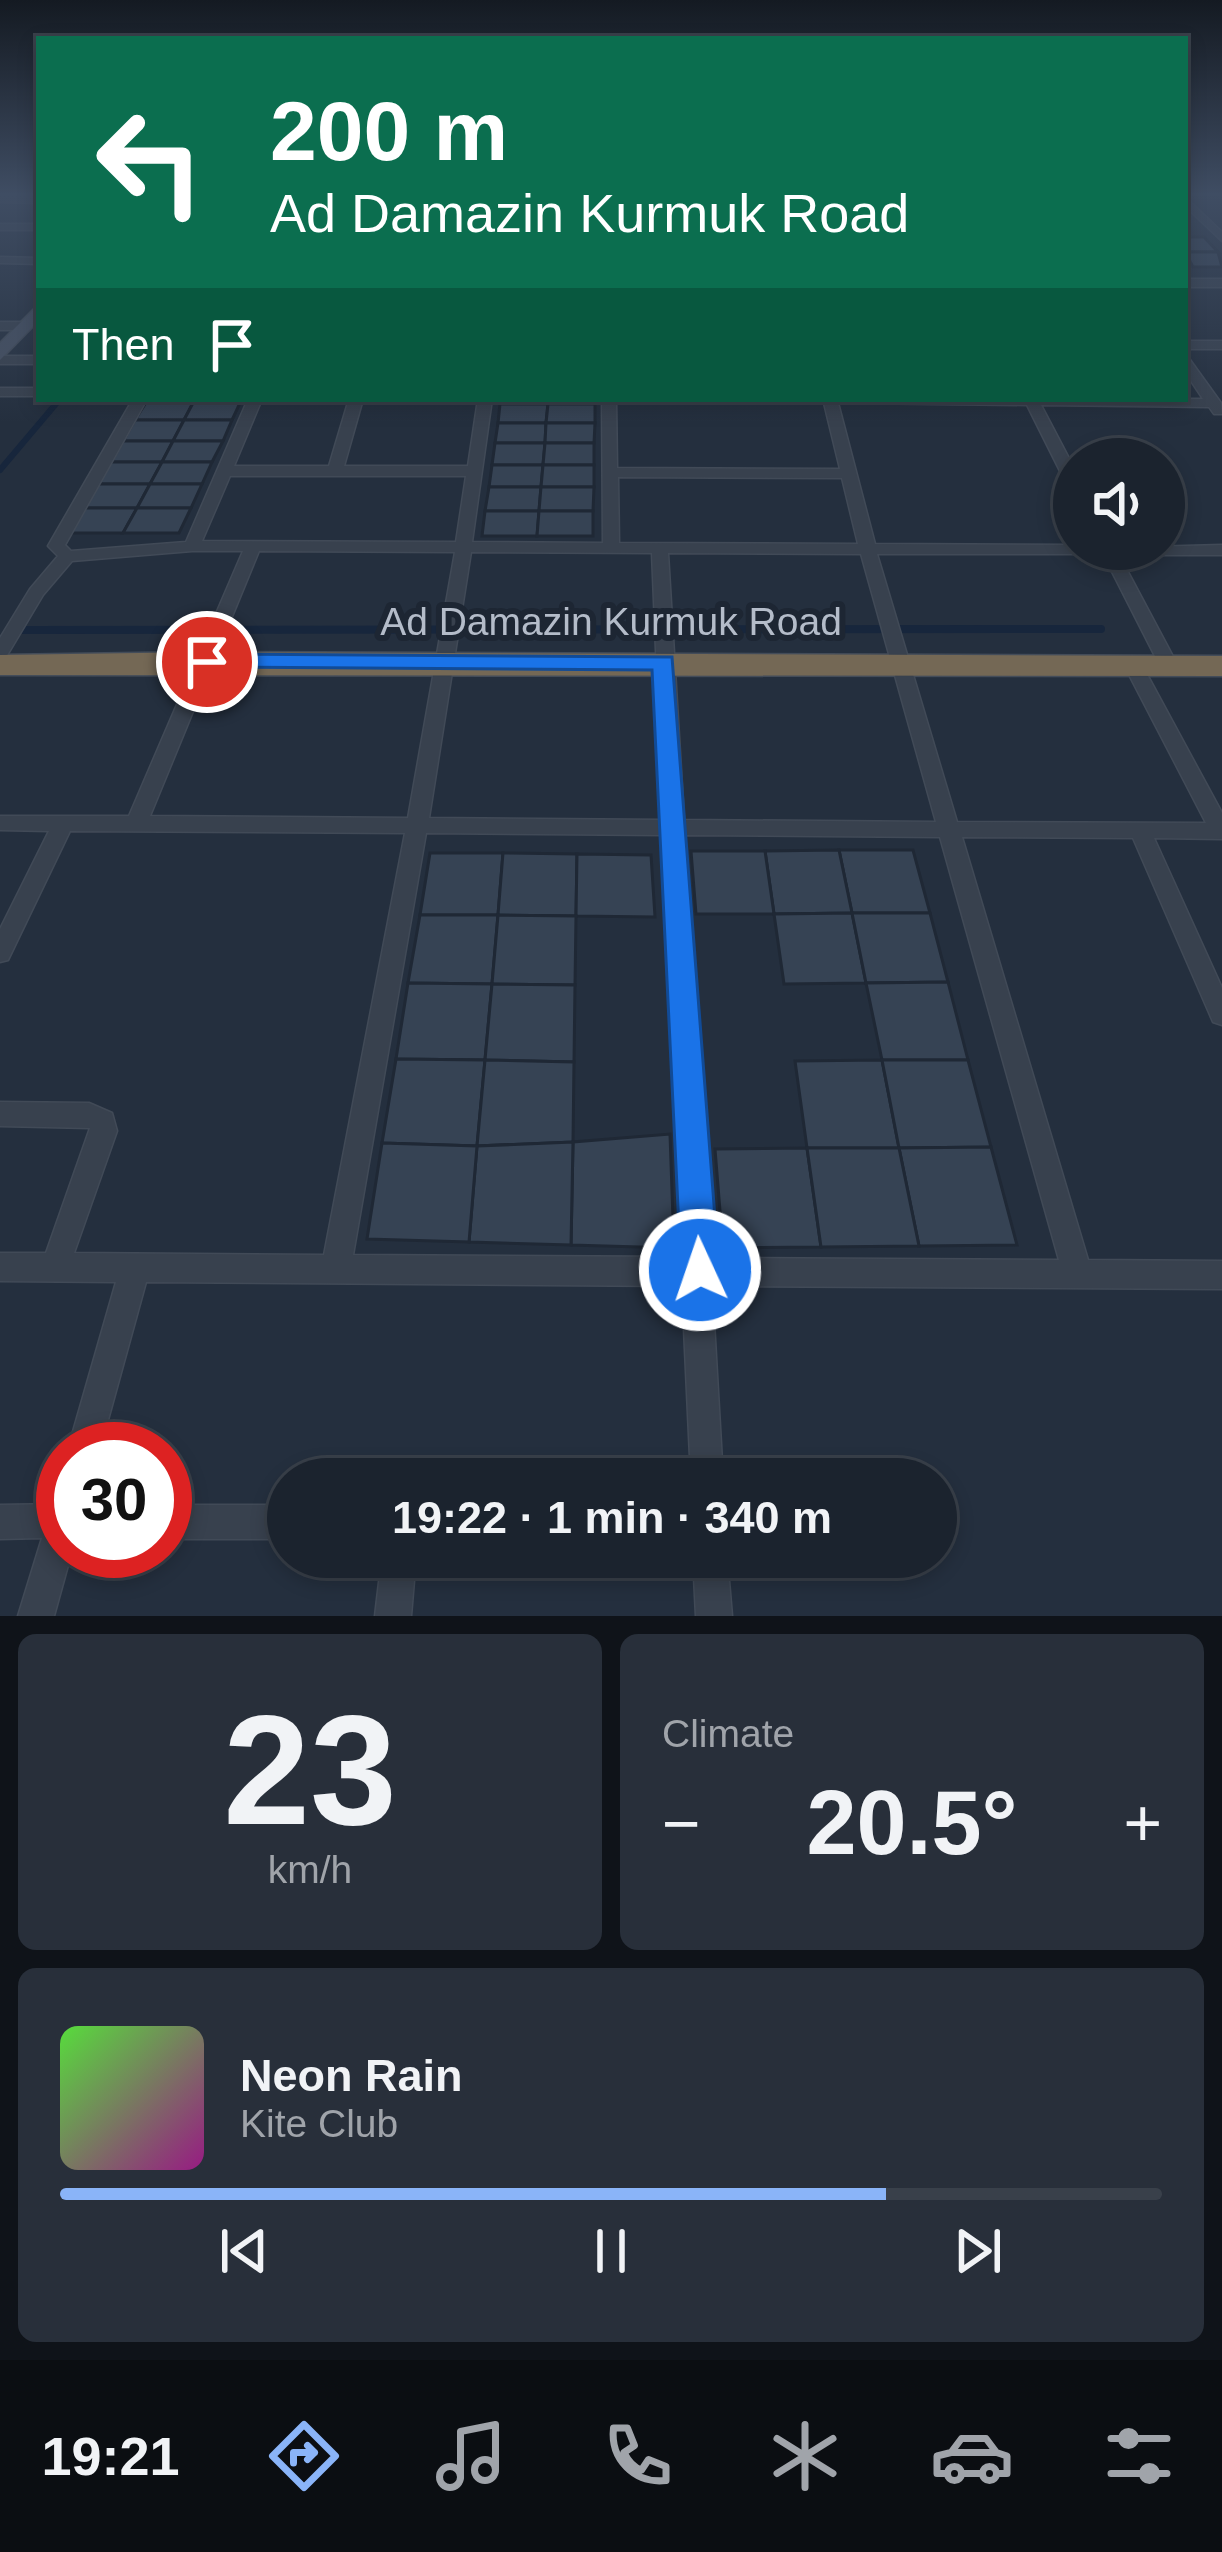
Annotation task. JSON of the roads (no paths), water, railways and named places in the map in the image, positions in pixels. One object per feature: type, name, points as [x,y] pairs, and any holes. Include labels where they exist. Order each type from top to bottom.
[{"type":"highway","name":"Ad Damazin Kurmuk Road","points":[[0,665],[1222,666]]},
{"type":"main road","points":[[0,357],[36,312]]},
{"type":"street","points":[[1188,283],[1222,283]]},
{"type":"street","points":[[0,326],[24,326]]},
{"type":"street","points":[[1188,345],[1222,345]]},
{"type":"street","points":[[0,357],[36,360]]},
{"type":"street","points":[[1188,367],[1218,409]]},
{"type":"street","points":[[0,392],[36,392]]},
{"type":"street","points":[[67,556],[56,546],[138,402]]},
{"type":"street","points":[[192,546],[254,402]]},
{"type":"street","points":[[335,471],[355,402]]},
{"type":"street","points":[[337,1268],[447,662],[485,402]]},
{"type":"street","points":[[609,402],[611,547]]},
{"type":"street","points":[[831,402],[868,550],[1077,1273]]},
{"type":"street","points":[[1033,402],[1053,442]]},
{"type":"street","points":[[1055,402],[1218,409]]},
{"type":"street","points":[[224,471],[474,471]]},
{"type":"street","points":[[611,472],[849,474]]},
{"type":"street","points":[[0,653],[37,593],[67,556],[192,546],[1053,549]]},
{"type":"street","points":[[136,825],[253,546]]},
{"type":"street","points":[[660,548],[706,1458]]},
{"type":"street","points":[[1185,550],[1222,550]]},
{"type":"street","points":[[1119,570],[1169,665]]},
{"type":"street","points":[[0,823],[1221,831],[1133,665]]},
{"type":"street","points":[[0,953],[63,823]]},
{"type":"street","points":[[1141,832],[1222,1015]]},
{"type":"street","points":[[0,1114],[89,1115],[103,1121],[104,1131],[55,1267]]},
{"type":"street","points":[[0,1267],[1222,1275]]},
{"type":"street","points":[[91,1422],[134,1268]]},
{"type":"street","points":[[0,1522],[36,1522]]},
{"type":"street","points":[[192,1522],[267,1522]]},
{"type":"street","points":[[36,1616],[47,1578]]},
{"type":"street","points":[[393,1616],[397,1578]]},
{"type":"street","points":[[711,1578],[713,1616]]},
{"type":"waterway","points":[[0,470],[57,402]]},
{"type":"waterway","points":[[23,630],[1101,629]]}]
